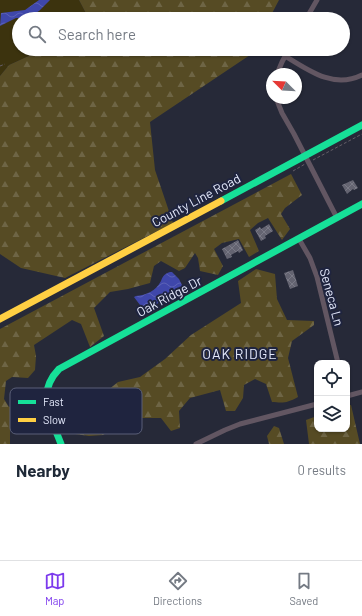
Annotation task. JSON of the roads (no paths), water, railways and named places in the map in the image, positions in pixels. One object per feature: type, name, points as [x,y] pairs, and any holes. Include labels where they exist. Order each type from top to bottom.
[{"type":"street","points":[[310,12],[317,0]]},
{"type":"street","points":[[280,68],[285,56],[308,70],[327,78],[345,80],[362,75]]},
{"type":"street","points":[[278,104],[337,218]]},
{"type":"street","name":"County Line Road","points":[[0,319],[362,124]]},
{"type":"street","name":"Oak Ridge Dr","points":[[47,388],[53,375],[59,368],[362,204]]},
{"type":"street","name":"Seneca Ln","points":[[299,239],[310,258],[317,277],[337,360]]},
{"type":"street","points":[[350,394],[362,392]]},
{"type":"street","points":[[196,444],[240,424],[314,405]]},
{"type":"street","name":"Oak Ridge Dr","points":[[58,434],[62,444]]},
{"type":"water","points":[[39,0],[50,0],[37,12],[12,12],[12,20],[0,26],[1,13],[25,10]]},
{"type":"water","points":[[172,272],[179,279],[182,285],[180,289],[162,301],[143,309],[134,297],[154,290],[164,275]]},
{"type":"district","name":"OAK RIDGE","points":[[240,353]]}]
